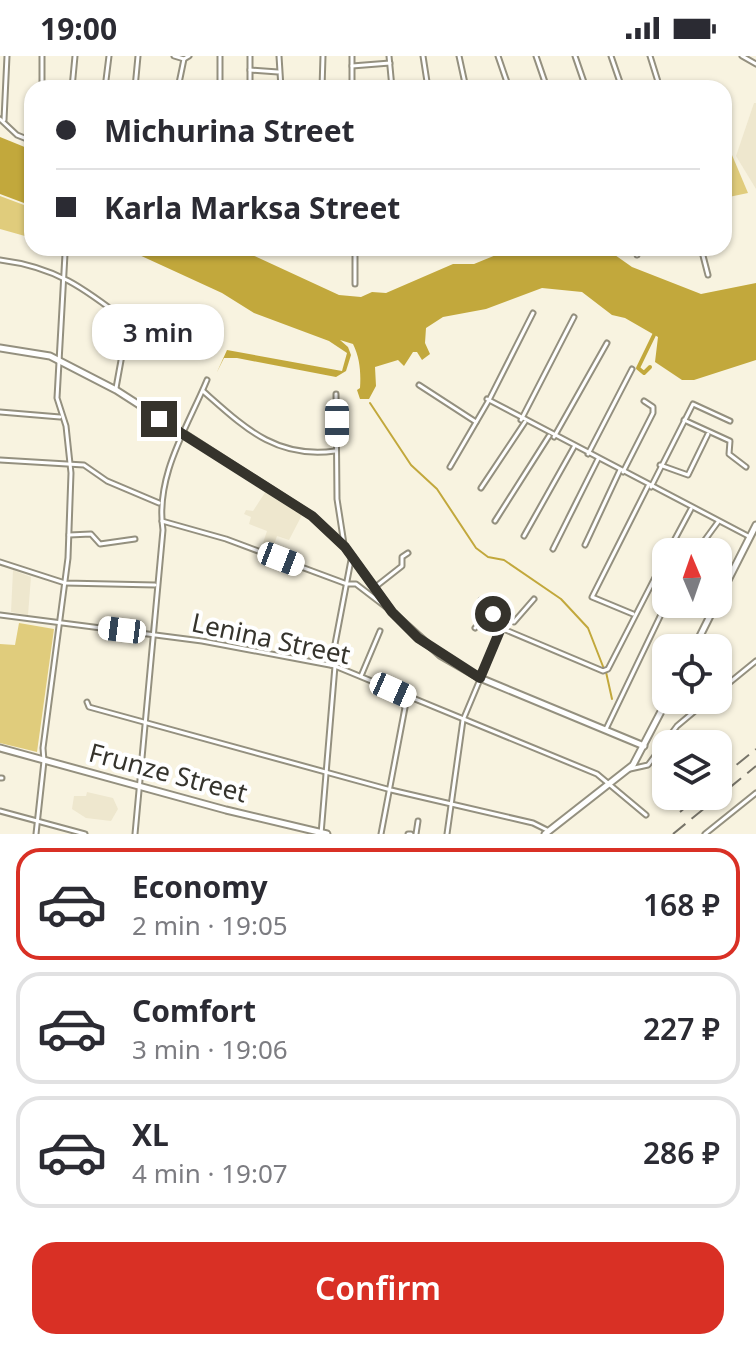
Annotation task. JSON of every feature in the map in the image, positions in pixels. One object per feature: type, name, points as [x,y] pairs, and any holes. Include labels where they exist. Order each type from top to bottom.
[{"type":"main road","points":[[0,348],[50,356],[116,390],[312,516],[345,547],[351,560],[392,612],[440,655],[480,678],[644,746]]},
{"type":"main road","points":[[732,572],[756,525]]},
{"type":"main road","points":[[547,832],[630,769],[660,714]]},
{"type":"main road","name":"Frunze Street","points":[[0,748],[323,834]]},
{"type":"street","points":[[7,56],[2,119],[17,135],[24,138]]},
{"type":"street","points":[[42,56],[42,80]]},
{"type":"street","points":[[73,80],[75,56]]},
{"type":"street","points":[[106,80],[109,56]]},
{"type":"street","points":[[136,80],[138,56]]},
{"type":"street","points":[[174,56],[184,59]]},
{"type":"street","points":[[180,80],[184,59],[189,56]]},
{"type":"street","points":[[220,56],[220,80]]},
{"type":"street","points":[[250,56],[250,80]]},
{"type":"street","points":[[279,56],[280,80]]},
{"type":"street","points":[[322,80],[323,56]]},
{"type":"street","points":[[352,56],[352,80]]},
{"type":"street","points":[[389,56],[391,80]]},
{"type":"street","points":[[423,56],[427,80]]},
{"type":"street","points":[[459,56],[464,80]]},
{"type":"street","points":[[498,56],[506,80]]},
{"type":"street","points":[[536,56],[544,80]]},
{"type":"street","points":[[575,56],[583,80]]},
{"type":"street","points":[[611,56],[619,80]]},
{"type":"street","points":[[650,56],[658,80]]},
{"type":"street","points":[[742,56],[756,64]]},
{"type":"street","points":[[352,66],[390,63]]},
{"type":"street","points":[[250,70],[279,72]]},
{"type":"street","points":[[36,834],[43,748],[69,535],[69,462],[57,398],[65,256]]},
{"type":"street","points":[[355,256],[355,284]]},
{"type":"street","points":[[703,256],[708,275]]},
{"type":"street","points":[[0,260],[35,264],[82,286],[128,322],[116,390]]},
{"type":"street","points":[[450,467],[533,313]]},
{"type":"street","points":[[481,488],[523,421],[574,317]]},
{"type":"street","points":[[495,521],[552,436],[607,343]]},
{"type":"street","points":[[588,454],[632,369]]},
{"type":"street","points":[[135,834],[147,723],[162,521],[159,503],[181,433],[207,380]]},
{"type":"street","points":[[419,385],[476,422]]},
{"type":"street","points":[[203,391],[245,428],[273,443],[302,454],[337,451]]},
{"type":"street","points":[[336,394],[337,499],[345,547]]},
{"type":"street","points":[[488,400],[750,537]]},
{"type":"street","points":[[585,545],[653,413],[653,407],[644,401]]},
{"type":"street","points":[[635,615],[592,597],[693,404],[730,421]]},
{"type":"street","points":[[0,412],[62,417]]},
{"type":"street","points":[[684,420],[730,441],[729,454],[746,467]]},
{"type":"street","points":[[660,465],[688,475],[708,433]]},
{"type":"street","points":[[524,536],[574,447]]},
{"type":"street","points":[[553,549],[598,459]]},
{"type":"street","points":[[0,460],[84,465],[107,481],[159,503]]},
{"type":"street","points":[[676,538],[692,508]]},
{"type":"street","points":[[162,521],[226,539],[364,588],[392,612]]},
{"type":"street","points":[[706,538],[718,522]]},
{"type":"street","points":[[69,535],[91,534],[100,544],[135,539]]},
{"type":"street","points":[[374,588],[402,566],[402,557],[408,553]]},
{"type":"street","points":[[323,834],[333,666],[351,560]]},
{"type":"street","points":[[0,562],[65,583],[155,585]]},
{"type":"street","points":[[501,628],[603,671],[652,583]]},
{"type":"street","points":[[447,834],[463,720],[507,609],[493,598],[481,600]]},
{"type":"street","points":[[475,628],[489,613],[504,621],[514,622],[534,599]]},
{"type":"street","name":"Lenina Street","points":[[0,615],[153,635],[333,666],[597,774],[646,815]]},
{"type":"street","points":[[606,729],[659,618]]},
{"type":"street","points":[[361,676],[380,631]]},
{"type":"street","points":[[732,681],[756,661]]},
{"type":"street","points":[[381,834],[407,697]]},
{"type":"street","points":[[87,702],[89,707],[391,790],[533,823],[547,832]]},
{"type":"street","points":[[630,769],[648,765],[677,726],[691,714]]},
{"type":"street","points":[[705,834],[756,793]]},
{"type":"street","points":[[0,811],[85,834]]},
{"type":"street","points":[[412,834],[418,821]]},
{"type":"shaded area","points":[[756,103],[756,189],[736,156]]},
{"type":"shaded area","points":[[0,137],[24,147],[24,203],[0,194]]},
{"type":"shaded area","points":[[732,155],[748,193],[732,196]]},
{"type":"shaded area","points":[[0,196],[24,205],[24,236],[0,229]]},
{"type":"shaded area","points":[[141,256],[254,256],[339,295],[361,297],[372,292],[386,293],[453,264],[474,264],[494,256],[616,256],[632,267],[701,294],[756,283],[756,360],[694,380],[682,380],[655,362],[658,337],[625,318],[612,315],[582,292],[542,288],[486,309],[443,317],[426,328],[425,343],[430,354],[422,360],[417,352],[413,352],[404,366],[398,360],[375,367],[376,386],[369,399],[360,399],[357,355],[353,344],[340,340],[351,355],[346,371],[336,377],[237,358],[224,358],[217,372],[227,350],[342,371],[347,353],[329,341],[254,313],[222,293]]},
{"type":"shaded area","points":[[266,491],[302,515],[289,540],[277,536],[271,553],[261,549],[267,531],[249,524],[251,517],[244,514],[246,510],[253,511]]},
{"type":"shaded area","points":[[13,570],[31,577],[28,615],[11,612]]},
{"type":"shaded area","points":[[19,623],[54,629],[37,752],[0,743],[0,644],[15,645]]},
{"type":"shaded area","points":[[87,792],[113,798],[118,809],[111,821],[86,818],[72,809],[74,796],[86,796]]},
{"type":"waterway","points":[[650,367],[644,373],[638,368],[654,335]]},
{"type":"waterway","points":[[370,403],[411,465],[437,489],[476,548],[488,557],[504,560],[561,599],[588,628],[604,669]]},
{"type":"waterway","points":[[606,672],[612,699]]},
{"type":"railway","points":[[732,769],[756,749]]},
{"type":"railway","points":[[673,834],[756,766]]},
{"type":"route","points":[[159,419],[312,516],[345,547],[351,560],[392,612],[418,638],[480,678],[504,621],[493,614]]}]
